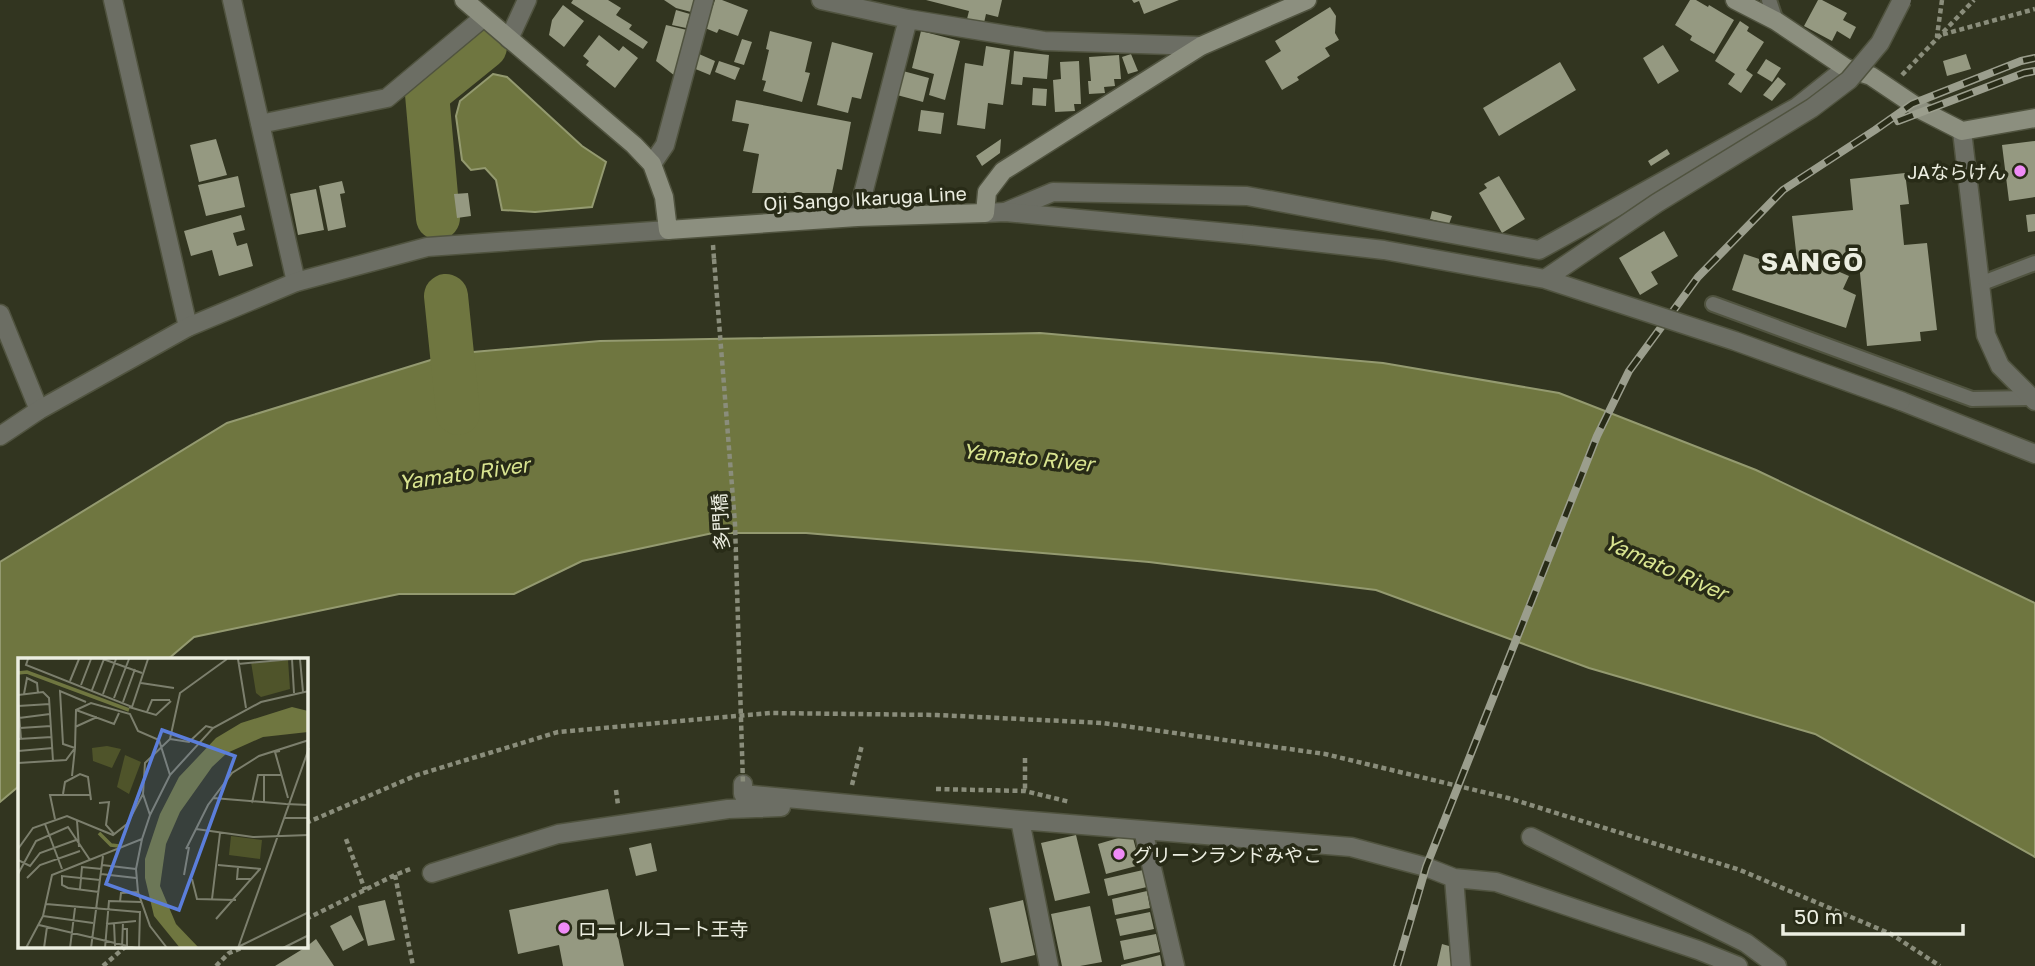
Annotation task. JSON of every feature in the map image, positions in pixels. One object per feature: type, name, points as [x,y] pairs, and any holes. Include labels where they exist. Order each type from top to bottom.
[{"type":"main road","points":[[464,0],[634,145],[652,164],[664,197],[668,230]]},
{"type":"main road","name":"Oji Sango Ikaruga Line","points":[[668,230],[857,217],[985,213],[988,192],[1003,171],[1201,46],[1307,0]]},
{"type":"main road","points":[[1735,0],[1776,22],[1846,68],[1871,76],[1923,111],[1962,131],[2035,118]]},
{"type":"street","points":[[113,0],[188,327]]},
{"type":"street","points":[[232,0],[296,282]]},
{"type":"street","points":[[509,39],[527,0]]},
{"type":"street","points":[[652,164],[665,145],[704,0]]},
{"type":"street","points":[[821,0],[886,6],[908,19],[1044,41],[1201,46]]},
{"type":"street","points":[[1545,279],[1657,204],[1812,108],[1849,80],[1880,43],[1902,0]]},
{"type":"street","points":[[260,124],[387,97],[484,17]]},
{"type":"street","points":[[857,217],[908,19]]},
{"type":"street","points":[[1004,212],[1052,191],[1247,196],[1538,250],[1797,107],[1846,68]]},
{"type":"street","points":[[1962,131],[1986,335],[2000,366],[2033,399]]},
{"type":"street","points":[[985,213],[1004,212],[1384,250],[1545,279],[1735,341],[2035,454]]},
{"type":"street","points":[[0,436],[40,410],[188,327],[296,282],[427,247],[668,230]]},
{"type":"street","points":[[0,314],[40,410]]},
{"type":"street","points":[[743,784],[743,794],[1020,820],[1351,846],[1426,867],[1454,878],[1496,881],[1738,966]]},
{"type":"street","points":[[432,873],[558,834],[728,809],[843,804]]},
{"type":"street","points":[[1020,820],[1049,966]]},
{"type":"street","points":[[1143,830],[1175,966]]},
{"type":"street","points":[[1531,837],[1746,943],[1777,966]]},
{"type":"street","points":[[1454,878],[1461,966]]},
{"type":"lane","points":[[1769,0],[1776,22]]},
{"type":"lane","points":[[1980,284],[2035,263]]},
{"type":"lane","points":[[1713,304],[1972,399],[2033,399]]},
{"type":"path","points":[[1937,36],[1942,0]]},
{"type":"path","points":[[1890,88],[1974,0]]},
{"type":"path","points":[[1937,36],[2035,9]]},
{"type":"path","name":"多門橋","points":[[714,259],[735,524],[743,784]]},
{"type":"path","points":[[308,822],[417,775],[558,732],[770,713],[937,715],[1103,723],[1325,754],[1508,798],[1741,870],[1891,934],[1940,966]]},
{"type":"path","points":[[852,787],[862,745]]},
{"type":"path","points":[[1025,758],[1025,792]]},
{"type":"path","points":[[616,790],[618,805]]},
{"type":"path","points":[[346,839],[365,890]]},
{"type":"path","points":[[395,875],[413,966]]},
{"type":"path","points":[[103,966],[124,948]]},
{"type":"path","points":[[216,966],[229,953],[242,948]]},
{"type":"water","points":[[493,74],[507,77],[582,146],[606,162],[592,207],[535,212],[502,210],[496,180],[485,168],[471,170],[462,160],[456,116],[460,101]]},
{"type":"water","name":"Yamato River","points":[[1040,333],[1383,363],[1559,393],[1756,470],[2035,603],[2035,857],[1815,734],[1589,668],[1376,590],[1149,562],[806,533],[713,533],[582,561],[514,594],[399,594],[194,637],[169,658],[18,658],[18,787],[0,802],[0,562],[227,423],[450,354],[600,341]]},
{"type":"building","points":[[573,0],[608,0],[621,8],[616,15],[632,25],[629,29],[648,42],[643,49],[571,3]]},
{"type":"building","points":[[664,0],[694,0],[691,12],[676,8]]},
{"type":"building","points":[[715,0],[748,10],[738,36],[719,29],[717,33],[705,28]]},
{"type":"building","points":[[926,0],[1002,0],[998,17],[986,14],[984,23],[967,19],[969,11]]},
{"type":"building","points":[[1132,0],[1179,0],[1144,14],[1139,1],[1134,3]]},
{"type":"building","points":[[1690,0],[1696,0],[1708,7],[1709,5],[1734,20],[1714,54],[1690,40],[1692,36],[1675,25]]},
{"type":"building","points":[[1818,0],[1847,13],[1843,20],[1856,27],[1850,39],[1837,31],[1832,41],[1804,26]]},
{"type":"building","points":[[563,5],[584,21],[564,47],[549,35],[552,20]]},
{"type":"building","points":[[1330,7],[1336,16],[1335,33],[1339,40],[1325,48],[1330,56],[1282,90],[1265,61],[1281,51],[1275,41]]},
{"type":"building","points":[[676,10],[690,14],[686,28],[672,25]]},
{"type":"building","points":[[1740,21],[1749,27],[1747,31],[1764,42],[1746,70],[1753,75],[1741,93],[1728,84],[1735,74],[1715,61]]},
{"type":"building","points":[[666,25],[687,30],[675,76],[656,61]]},
{"type":"building","points":[[770,31],[812,42],[805,72],[810,73],[802,102],[763,91],[766,81],[762,80]]},
{"type":"building","points":[[921,31],[960,41],[945,100],[929,95],[934,74],[912,68]]},
{"type":"building","points":[[599,35],[619,51],[623,46],[638,58],[615,88],[586,65],[589,61],[583,56]]},
{"type":"building","points":[[742,39],[752,42],[744,65],[734,62]]},
{"type":"building","points":[[832,42],[873,53],[861,99],[852,97],[848,113],[817,105]]},
{"type":"building","points":[[1663,45],[1679,71],[1658,84],[1643,58]]},
{"type":"building","points":[[986,46],[1010,50],[1003,105],[988,103],[985,129],[957,125],[965,63],[983,66]]},
{"type":"building","points":[[1014,51],[1049,55],[1047,79],[1023,77],[1022,85],[1011,84]]},
{"type":"building","points":[[699,54],[715,61],[710,75],[693,68]]},
{"type":"building","points":[[1131,54],[1138,71],[1128,74],[1122,57]]},
{"type":"building","points":[[1966,54],[1971,69],[1947,76],[1943,61]]},
{"type":"building","points":[[1119,55],[1121,79],[1114,79],[1115,86],[1104,87],[1105,93],[1089,94],[1089,57]]},
{"type":"building","points":[[1766,59],[1781,68],[1772,82],[1757,73]]},
{"type":"building","points":[[719,61],[740,68],[735,80],[715,72]]},
{"type":"building","points":[[1079,61],[1081,104],[1074,104],[1075,111],[1055,112],[1053,80],[1061,79],[1060,62]]},
{"type":"building","points":[[1560,62],[1576,90],[1499,136],[1483,108]]},
{"type":"building","points":[[903,71],[929,78],[923,102],[897,95]]},
{"type":"building","points":[[1778,77],[1786,84],[1772,101],[1763,95]]},
{"type":"building","points":[[1033,88],[1047,89],[1046,106],[1032,105]]},
{"type":"building","points":[[736,100],[851,122],[842,170],[837,169],[832,193],[752,193],[759,154],[743,151],[749,124],[732,121]]},
{"type":"building","points":[[921,110],[944,113],[941,134],[918,131]]},
{"type":"building","points":[[216,139],[227,175],[199,182],[190,145]]},
{"type":"building","points":[[1001,139],[1000,153],[982,166],[976,156]]},
{"type":"building","name":"JAならけん","points":[[2035,141],[2035,197],[2009,201],[2002,145]]},
{"type":"building","points":[[1667,149],[1670,154],[1651,166],[1648,161]]},
{"type":"building","points":[[1905,173],[1909,204],[1900,205],[1904,245],[1927,243],[1937,330],[1920,332],[1921,341],[1867,346],[1859,263],[1837,266],[1835,270],[1849,276],[1843,289],[1856,295],[1846,328],[1732,290],[1744,254],[1793,270],[1797,260],[1792,216],[1853,210],[1850,179]]},
{"type":"building","points":[[238,176],[245,207],[206,216],[198,185]]},
{"type":"building","points":[[1499,176],[1525,219],[1502,233],[1479,193],[1487,188],[1484,184]]},
{"type":"building","points":[[342,181],[345,193],[340,194],[346,227],[328,231],[319,186]]},
{"type":"building","points":[[316,189],[324,230],[298,235],[290,194]]},
{"type":"building","points":[[468,193],[471,216],[457,218],[454,194]]},
{"type":"building","points":[[1432,211],[1452,216],[1449,224],[1430,219]]},
{"type":"building","points":[[2035,214],[2035,231],[2028,232],[2026,215]]},
{"type":"building","points":[[241,215],[245,230],[233,233],[237,246],[247,243],[253,266],[219,276],[212,250],[191,256],[184,231]]},
{"type":"building","points":[[1664,231],[1678,256],[1651,272],[1658,284],[1640,295],[1619,258]]},
{"type":"building","name":"グリーンランドみやこ","points":[[1132,834],[1140,865],[1106,874],[1098,844]]},
{"type":"building","points":[[1076,835],[1090,893],[1055,901],[1041,843]]},
{"type":"building","points":[[651,843],[657,871],[636,876],[629,848]]},
{"type":"building","points":[[1143,870],[1147,887],[1108,896],[1104,879]]},
{"type":"building","name":"ローレルコート王寺","points":[[608,889],[624,966],[563,966],[559,945],[518,954],[509,910]]},
{"type":"building","points":[[1147,891],[1150,908],[1115,915],[1112,899]]},
{"type":"building","points":[[385,900],[395,940],[368,946],[358,906]]},
{"type":"building","points":[[1023,900],[1035,955],[1001,963],[989,908]]},
{"type":"building","points":[[1090,906],[1102,962],[1062,966],[1051,914]]},
{"type":"building","points":[[1150,912],[1154,929],[1120,936],[1116,919]]},
{"type":"building","points":[[351,915],[364,940],[343,951],[330,926]]},
{"type":"building","points":[[1156,934],[1160,952],[1124,960],[1120,941]]},
{"type":"building","points":[[316,939],[334,966],[275,966],[308,948]]},
{"type":"building","points":[[1442,944],[1449,946],[1452,966],[1437,966]]},
{"type":"building","points":[[1160,955],[1162,966],[1121,966],[1121,965]]},
{"type":"waterway","points":[[438,218],[427,94],[485,47]]},
{"type":"waterway","points":[[446,296],[458,413]]},
{"type":"railway","points":[[1397,966],[1426,867],[1597,436],[1629,371],[1698,277],[1783,190],[1912,104],[2035,58]]},
{"type":"railway","points":[[1898,121],[2035,71]]},
{"type":"place","name":"JAならけん","points":[[2020,171]]},
{"type":"place","name":"グリーンランドみやこ","points":[[1119,854]]},
{"type":"place","name":"ローレルコート王寺","points":[[564,928]]},
{"type":"district","name":"SANGŌ","points":[[1813,261]]}]
